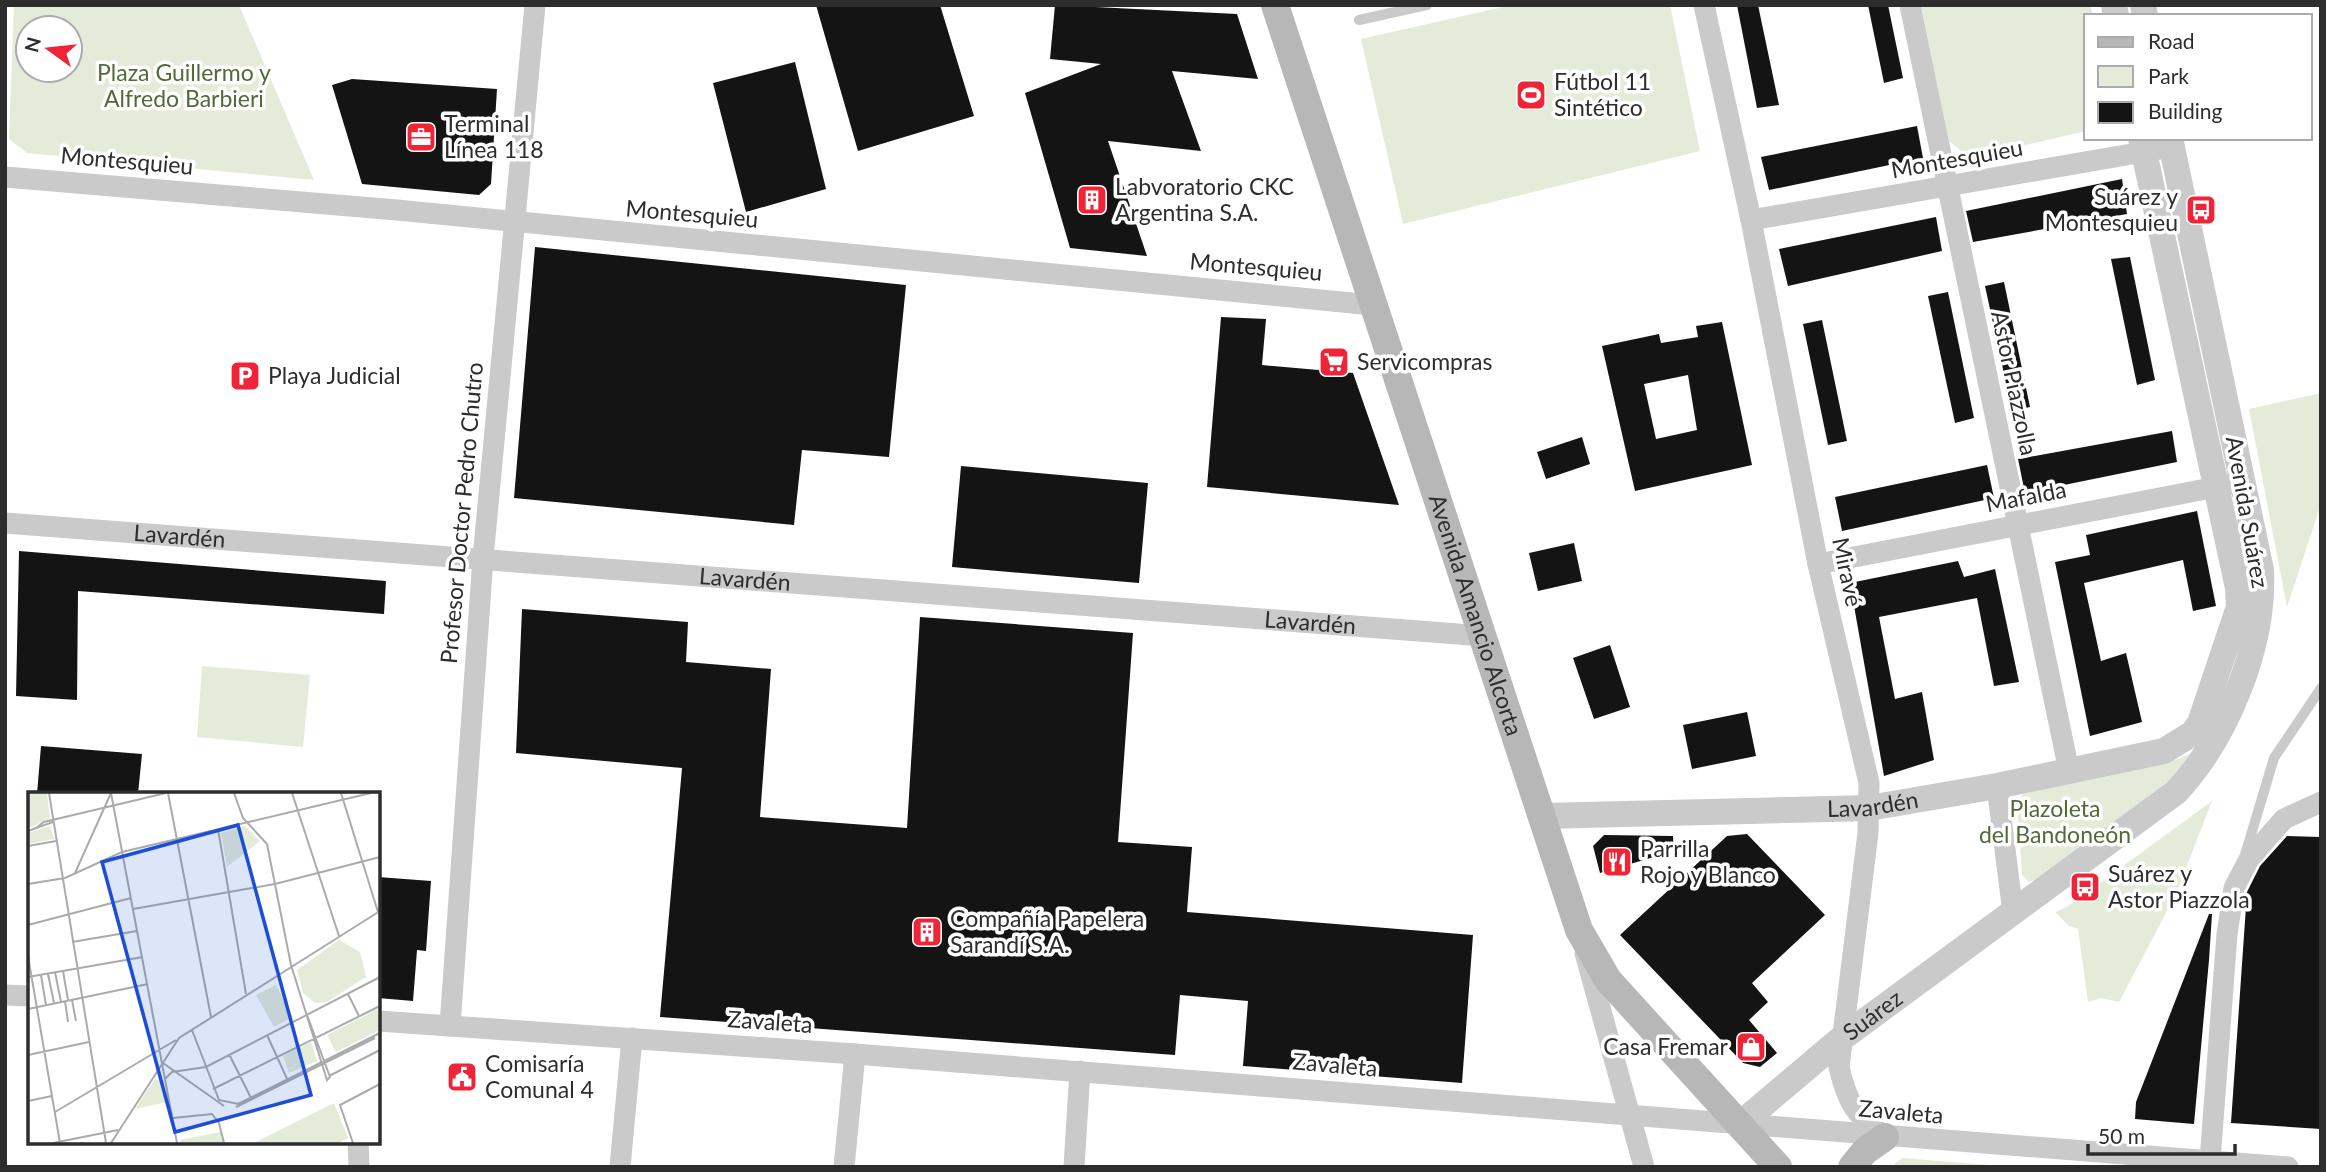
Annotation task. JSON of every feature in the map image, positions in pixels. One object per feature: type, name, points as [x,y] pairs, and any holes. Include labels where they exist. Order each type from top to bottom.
[{"type":"main road","name":"Avenida Amancio Alcorta","points":[[1275,5],[1579,930],[1608,980],[1778,1167]]},
{"type":"main road","points":[[1852,1167],[1866,1151],[1885,1137]]},
{"type":"street","name":"Profesor Doctor Pedro Chutro","points":[[450,1026],[483,558],[535,5]]},
{"type":"street","name":"Miravé","points":[[1704,5],[1751,220],[1818,564],[1869,783],[1869,808],[1839,1067],[1846,1095],[1862,1120],[1885,1137]]},
{"type":"street","name":"Astor Piazzolla","points":[[1910,5],[1946,189],[2069,771]]},
{"type":"street","name":"Montesquieu","points":[[1751,220],[1946,189],[2143,145],[2171,143]]},
{"type":"street","name":"Avenida Suárez","points":[[2012,913],[2176,792],[2200,767],[2220,733],[2259,628],[2263,600],[2261,570],[2171,143]]},
{"type":"street","name":"Avenida Suárez","points":[[2143,145],[2218,486],[2239,607],[2208,703],[2193,733]]},
{"type":"street","name":"Montesquieu","points":[[5,177],[1373,304]]},
{"type":"street","name":"Mafalda","points":[[1818,564],[2244,482]]},
{"type":"street","name":"Lavardén","points":[[5,523],[1484,636]]},
{"type":"street","name":"Lavardén","points":[[1542,816],[1869,808],[1997,786],[2164,751],[2193,733]]},
{"type":"street","points":[[1997,786],[2012,913]]},
{"type":"street","points":[[2210,1161],[2230,912],[2240,870],[2284,818],[2321,802]]},
{"type":"street","name":"Suárez","points":[[1739,1125],[1842,1038],[2012,913]]},
{"type":"street","points":[[1579,930],[1644,1167]]},
{"type":"street","points":[[5,995],[28,996]]},
{"type":"street","name":"Zavaleta","points":[[380,1021],[1080,1071],[2288,1167]]},
{"type":"street","points":[[620,1167],[632,1038]]},
{"type":"street","points":[[844,1167],[855,1054]]},
{"type":"street","points":[[1074,1167],[1080,1071]]},
{"type":"street","points":[[358,1144],[359,1167]]},
{"type":"lane","points":[[1359,20],[1427,5]]},
{"type":"lane","points":[[2240,870],[2274,758],[2321,688]]},
{"type":"green space","name":"Plaza Guillermo y Alfredo Barbieri","points":[[14,5],[239,5],[314,180],[27,153],[9,139]]},
{"type":"green space","name":"Fútbol 11 Sintético","points":[[1512,5],[1670,5],[1700,151],[1403,224],[1361,39]]},
{"type":"green space","points":[[1921,5],[2090,5],[2092,14],[2084,14],[2084,131],[1970,158],[1949,141]]},
{"type":"green space","points":[[2321,393],[2321,504],[2287,607],[2249,409]]},
{"type":"green space","name":"Plazoleta del Bandoneón","points":[[2240,518],[2255,604],[2203,746],[2186,768],[2040,878],[2028,882],[2022,874],[2017,803],[2023,794],[2178,759],[2196,751],[2249,613],[2249,582],[2236,521]]},
{"type":"green space","points":[[202,666],[310,675],[303,747],[197,737]]},
{"type":"green space","points":[[2212,801],[2176,894],[2119,1002],[2101,998],[2088,1002],[2078,929],[2069,926],[2055,912],[2067,907]]},
{"type":"green space","points":[[1902,1158],[2014,1167],[1891,1167]]},
{"type":"building","points":[[816,5],[940,5],[974,116],[858,151]]},
{"type":"building","name":"Labvoratorio CKC Argentina S.A.","points":[[1055,5],[1237,14],[1258,79],[1172,71],[1201,151],[1108,141],[1147,256],[1070,248],[1025,93],[1101,64],[1050,59]]},
{"type":"building","points":[[1737,5],[1758,5],[1779,105],[1757,108]]},
{"type":"building","points":[[1868,5],[1888,5],[1903,78],[1884,83]]},
{"type":"building","points":[[795,62],[826,189],[746,212],[713,83]]},
{"type":"building","name":"Terminal Línea 118","points":[[352,79],[497,89],[491,184],[479,195],[362,184],[332,85]]},
{"type":"building","points":[[1917,126],[1923,158],[1769,190],[1761,157]]},
{"type":"building","points":[[2122,179],[2127,214],[1973,242],[1966,211]]},
{"type":"building","points":[[1936,217],[1942,251],[1788,286],[1779,249]]},
{"type":"building","points":[[535,247],[906,285],[889,457],[802,450],[794,525],[514,498]]},
{"type":"building","points":[[2130,257],[2155,380],[2137,385],[2111,259]]},
{"type":"building","points":[[2004,282],[2030,407],[2012,411],[1985,286]]},
{"type":"building","points":[[1948,292],[1974,418],[1955,423],[1928,296]]},
{"type":"building","points":[[1221,317],[1266,319],[1262,365],[1353,373],[1399,505],[1207,487]]},
{"type":"building","points":[[1822,320],[1847,441],[1828,445],[1803,324]]},
{"type":"building","points":[[1722,322],[1752,465],[1635,491],[1602,346],[1659,334],[1661,343],[1698,337],[1696,326]],"holes":[[[1688,375],[1697,430],[1656,439],[1644,384]]]},
{"type":"building","points":[[2172,431],[2177,462],[2025,493],[2018,459]]},
{"type":"building","points":[[1582,437],[1590,464],[1546,479],[1537,452]]},
{"type":"building","points":[[1987,465],[1994,498],[1842,531],[1835,497]]},
{"type":"building","points":[[961,466],[1148,483],[1139,583],[952,567]]},
{"type":"building","points":[[2197,511],[2216,606],[2193,611],[2183,560],[2084,583],[2101,661],[2126,653],[2142,722],[2090,736],[2055,562],[2090,555],[2086,535]]},
{"type":"building","points":[[1574,543],[1582,581],[1538,591],[1529,553]]},
{"type":"building","points":[[19,551],[386,581],[384,614],[78,591],[77,700],[16,696]]},
{"type":"building","points":[[1958,561],[1964,577],[1995,569],[2019,682],[1994,686],[1977,598],[1879,617],[1895,699],[1922,692],[1934,760],[1884,776],[1850,583]]},
{"type":"building","points":[[522,609],[688,622],[686,662],[771,669],[760,817],[907,828],[920,617],[1133,633],[1118,842],[1192,847],[1187,912],[1473,935],[1462,1083],[1243,1066],[1248,1001],[1180,995],[1175,1055],[660,1017],[682,768],[516,753]]},
{"type":"building","points":[[1610,645],[1630,707],[1594,719],[1573,658]]},
{"type":"building","points":[[1747,712],[1756,756],[1692,769],[1683,725]]},
{"type":"building","points":[[41,746],[142,754],[138,792],[37,792]]},
{"type":"building","points":[[1747,834],[1825,915],[1752,983],[1768,1002],[1749,1020],[1777,1053],[1760,1067],[1743,1063],[1620,935],[1727,836]]},
{"type":"building","name":"Parrilla Rojo y Blanco","points":[[1604,835],[1673,836],[1674,851],[1600,873],[1593,846]]},
{"type":"building","points":[[2287,836],[2321,837],[2321,1129],[2231,1123],[2247,892],[2260,866]]},
{"type":"building","points":[[380,877],[431,881],[426,951],[417,950],[413,1001],[380,998]]},
{"type":"building","points":[[2209,914],[2212,914],[2209,960],[2194,1124],[2135,1119],[2136,1102]]},
{"type":"place","name":"Fútbol 11 Sintético","points":[[1531,95]]},
{"type":"place","name":"Terminal Línea 118","points":[[421,137]]},
{"type":"place","name":"Labvoratorio CKC Argentina S.A.","points":[[1092,200]]},
{"type":"place","name":"Suárez y Montesquieu","points":[[2201,210]]},
{"type":"place","name":"Servicompras","points":[[1334,362]]},
{"type":"place","name":"Playa Judicial","points":[[245,376]]},
{"type":"place","name":"Parrilla Rojo y Blanco","points":[[1617,862]]},
{"type":"place","name":"Suárez y Astor Piazzola","points":[[2085,887]]},
{"type":"place","name":"Compañía Papelera Sarandí S.A.","points":[[927,932]]},
{"type":"place","name":"Casa Fremar","points":[[1751,1047]]},
{"type":"place","name":"Comisaría Comunal 4","points":[[462,1077]]}]
